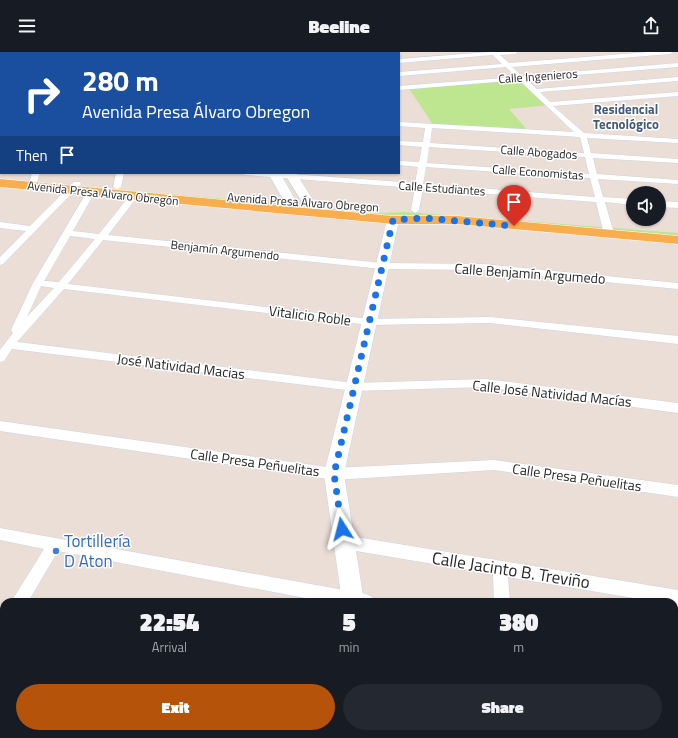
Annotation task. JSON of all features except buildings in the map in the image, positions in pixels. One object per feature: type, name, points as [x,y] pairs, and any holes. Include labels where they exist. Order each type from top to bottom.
[{"type":"main road","name":"Avenida Presa Álvaro Obregon","points":[[0,177],[35,177],[74,187],[117,187],[312,208],[393,220],[425,218],[607,230],[678,230]]},
{"type":"main road","name":"Avenida Presa Álvaro Obregón","points":[[0,183],[74,187],[91,192],[206,203]]},
{"type":"main road","name":"Avenida Presa Álvaro Obregon","points":[[206,203],[293,206]]},
{"type":"main road","name":"Avenida Presa Álvaro Obregon","points":[[312,208],[416,210],[607,230]]},
{"type":"main road","points":[[607,230],[678,240]]},
{"type":"street","points":[[400,61],[515,52]]},
{"type":"street","points":[[610,52],[676,96]]},
{"type":"street","points":[[400,74],[670,52]]},
{"type":"street","points":[[494,53],[570,126],[583,136],[607,230]]},
{"type":"street","name":"Calle Ingenieros","points":[[400,87],[678,65]]},
{"type":"street","points":[[535,91],[678,79]]},
{"type":"street","points":[[548,104],[676,96]]},
{"type":"street","points":[[400,124],[678,141]]},
{"type":"street","points":[[416,210],[429,126]]},
{"type":"street","name":"Calle Abogados","points":[[400,143],[678,161]]},
{"type":"street","name":"Calle Economistas","points":[[400,163],[678,182]]},
{"type":"street","points":[[117,187],[120,174]]},
{"type":"street","points":[[275,174],[293,206]]},
{"type":"street","name":"Calle Estudiantes","points":[[275,174],[626,201]]},
{"type":"street","points":[[291,175],[312,208]]},
{"type":"street","points":[[0,262],[74,187]]},
{"type":"street","points":[[10,343],[38,283],[91,192]]},
{"type":"street","points":[[0,358],[10,343],[61,286],[134,196]]},
{"type":"street","points":[[666,204],[678,205]]},
{"type":"street","points":[[356,598],[344,542],[334,474],[393,220]]},
{"type":"street","points":[[0,226],[33,229]]},
{"type":"street","name":"Benjamín Argumendo","points":[[68,233],[382,266]]},
{"type":"street","name":"Calle Benjamín Argumedo","points":[[382,266],[483,267],[678,286]]},
{"type":"street","name":"Vitalicio Roble","points":[[38,283],[369,322],[490,320],[678,340]]},
{"type":"street","name":"José Natividad Macias","points":[[10,343],[354,387]]},
{"type":"street","name":"Calle José Natividad Macías","points":[[354,387],[485,383],[678,408]]},
{"type":"street","name":"Calle Presa Peñuelitas","points":[[0,426],[334,474],[494,465],[678,491]]},
{"type":"street","points":[[0,534],[341,598]]},
{"type":"street","name":"Calle Jacinto B. Treviño","points":[[344,542],[678,598]]},
{"type":"street","points":[[21,598],[54,545]]},
{"type":"street","points":[[500,568],[502,598]]},
{"type":"green space","points":[[520,78],[550,105],[509,109],[529,132],[434,126],[408,87]]},
{"type":"green space","points":[[82,187],[287,204],[283,206]]},
{"type":"green space","points":[[316,209],[384,213],[404,212],[678,233],[678,238]]},
{"type":"place","name":"Tortillería D Aton","points":[[56,551]]},
{"type":"district","name":"Residencial Tecnológico","points":[[626,116]]},
{"type":"route","points":[[342,529],[334,474],[393,220],[425,218],[514,226]]}]
